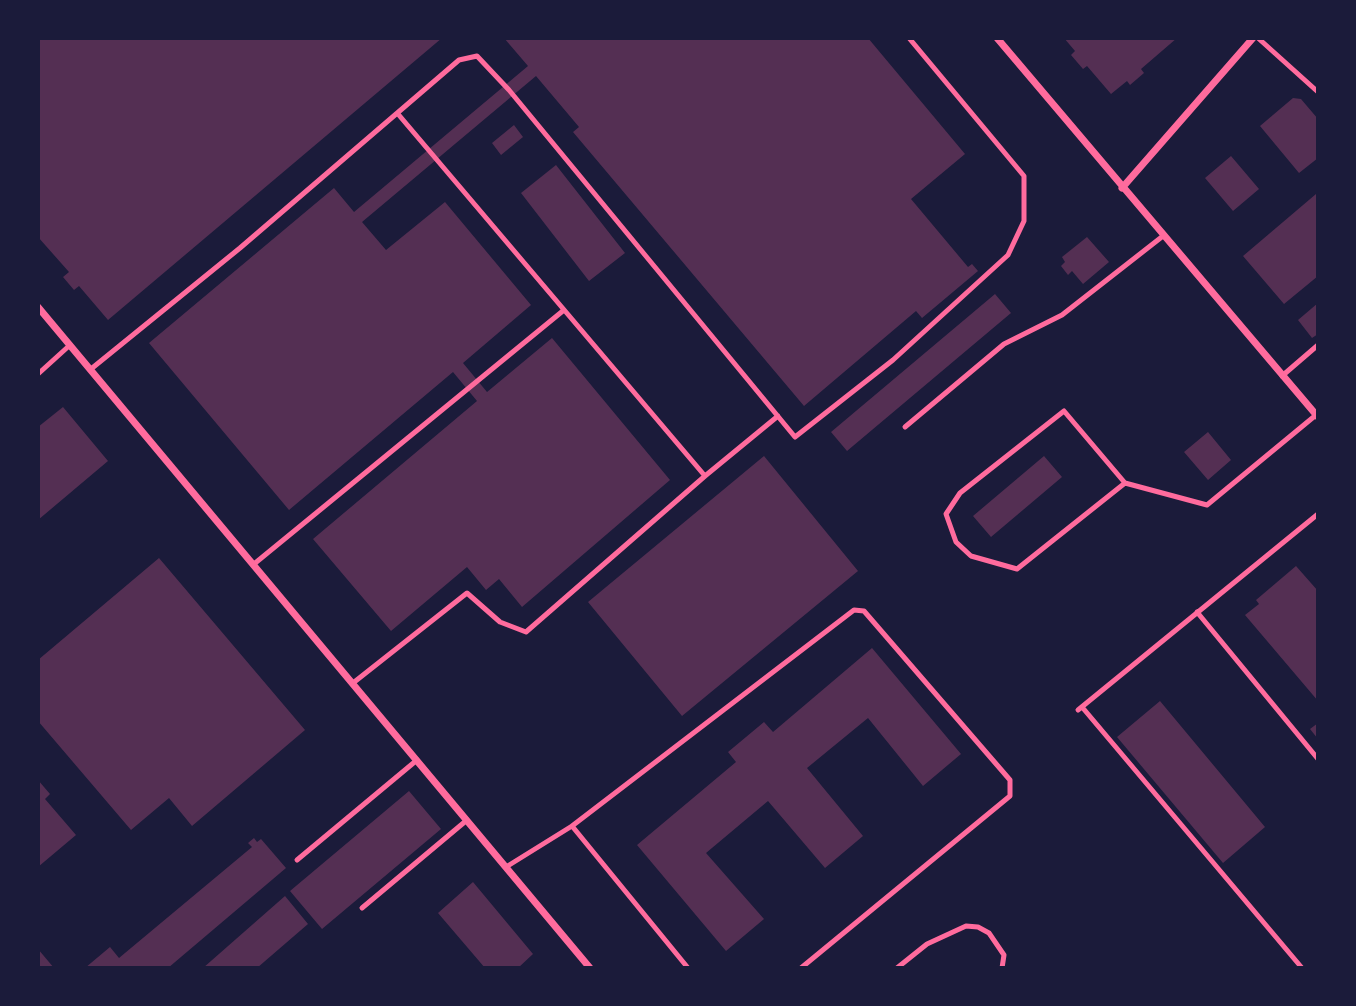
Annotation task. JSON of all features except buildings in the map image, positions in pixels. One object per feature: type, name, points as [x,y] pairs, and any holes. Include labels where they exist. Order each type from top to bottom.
[{"type":"street","points":[[997,38],[1317,416]]},
{"type":"street","points":[[1122,188],[1255,38]]},
{"type":"street","points":[[38,307],[590,968]]},
{"type":"lane","points":[[90,369],[398,114],[459,60],[477,56],[509,90],[795,438],[892,360],[1008,255],[1024,221],[1024,176],[909,38]]},
{"type":"lane","points":[[1255,38],[1318,92]]},
{"type":"lane","points":[[398,114],[705,476]]},
{"type":"lane","points":[[905,427],[1004,344],[1062,315],[1163,236]]},
{"type":"lane","points":[[254,564],[564,310]]},
{"type":"lane","points":[[38,374],[70,345]]},
{"type":"lane","points":[[1282,376],[1318,345]]},
{"type":"lane","points":[[1125,483],[1017,569],[971,556],[956,542],[946,514],[960,493],[1064,411],[1125,483],[1207,505],[1317,416]]},
{"type":"lane","points":[[353,683],[467,593],[500,622],[526,632],[778,416]]},
{"type":"lane","points":[[1302,968],[1080,708],[1318,514]]},
{"type":"lane","points":[[506,867],[572,826],[854,610],[864,611],[1010,780],[1010,796],[801,968]]},
{"type":"lane","points":[[1197,612],[1318,759]]},
{"type":"lane","points":[[297,860],[417,760]]},
{"type":"lane","points":[[362,908],[467,820]]},
{"type":"lane","points":[[572,826],[688,968]]},
{"type":"lane","points":[[897,968],[927,944],[967,926],[978,927],[989,933],[1004,955],[1002,968]]}]
